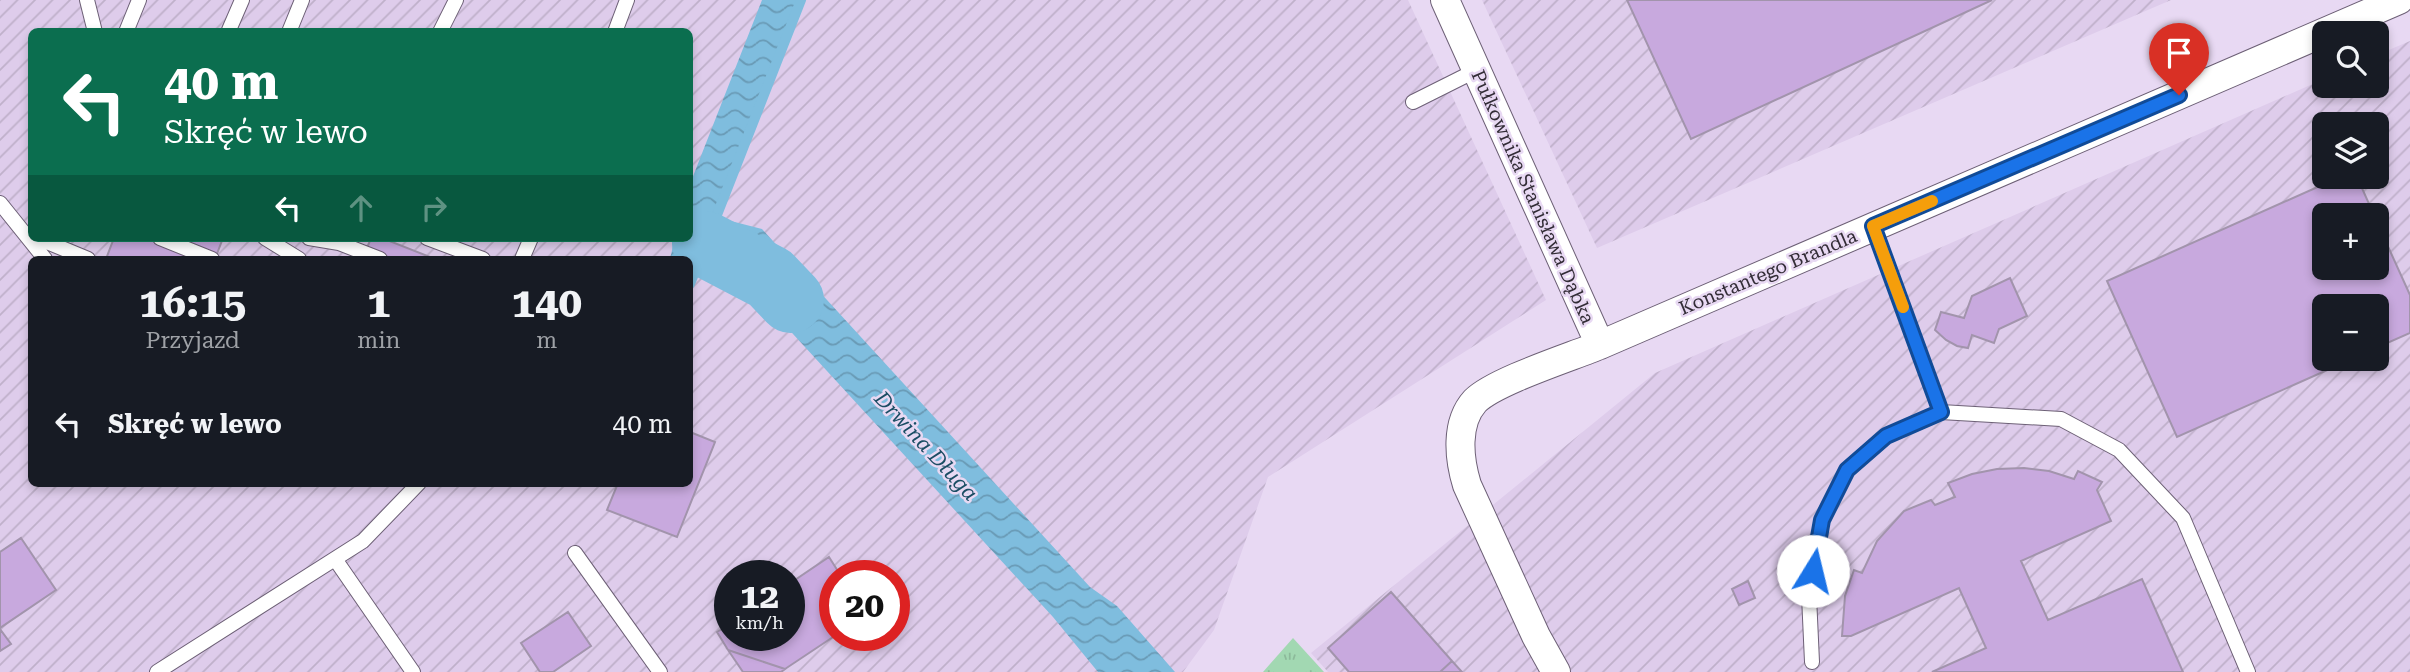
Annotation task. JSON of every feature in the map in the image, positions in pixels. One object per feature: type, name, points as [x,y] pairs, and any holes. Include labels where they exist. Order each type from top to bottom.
[{"type":"street","name":"Pułkownika Stanisława Dąbka","points":[[1445,0],[1600,345],[1487,392],[1475,401],[1467,414],[1461,439],[1462,468],[1467,485],[1536,636],[1556,672]]},
{"type":"street","name":"Konstantego Brandla","points":[[1600,345],[2399,0]]},
{"type":"lane","points":[[87,0],[94,28]]},
{"type":"lane","points":[[128,28],[139,0]]},
{"type":"lane","points":[[230,28],[242,0]]},
{"type":"lane","points":[[291,28],[302,0]]},
{"type":"lane","points":[[442,28],[456,0]]},
{"type":"lane","points":[[617,28],[628,0]]},
{"type":"lane","points":[[1413,102],[1477,71]]},
{"type":"lane","points":[[0,203],[28,238]]},
{"type":"lane","points":[[1873,226],[1941,412]]},
{"type":"lane","points":[[31,242],[43,256]]},
{"type":"lane","points":[[52,242],[82,256]]},
{"type":"lane","points":[[170,242],[205,256]]},
{"type":"lane","points":[[271,242],[294,256]]},
{"type":"lane","points":[[340,242],[373,256]]},
{"type":"lane","points":[[438,242],[475,256]]},
{"type":"lane","points":[[1812,662],[1809,596],[1822,520],[1847,470],[1886,436],[1941,412],[2061,419],[2119,450],[2183,518],[2248,672]]},
{"type":"lane","points":[[158,672],[363,541],[415,487]]},
{"type":"lane","points":[[575,552],[660,672]]},
{"type":"lane","points":[[335,559],[413,672]]},
{"type":"shaded area","points":[[0,0],[1408,0],[1546,300],[1268,477],[1214,630],[1183,672],[0,672]]},
{"type":"shaded area","points":[[1482,0],[2171,0],[1597,248]]},
{"type":"shaded area","points":[[2410,41],[2410,672],[1328,672],[1311,653],[1655,373],[2312,84],[2312,98],[2389,98],[2389,50]]},
{"type":"green space","points":[[1293,638],[1324,672],[1263,672]]},
{"type":"water","points":[[762,0],[801,0],[693,276],[693,256],[671,256],[674,242],[693,242],[693,176]]},
{"type":"water","points":[[727,220],[762,229],[1090,587],[1117,606],[1175,672],[1098,672],[1053,617],[736,272],[717,248]]},
{"type":"building","points":[[1627,0],[1992,0],[1691,139]]},
{"type":"building","points":[[2313,189],[2362,189],[2369,203],[2312,203],[2312,280],[2389,280],[2389,249],[2410,295],[2410,333],[2389,342],[2389,294],[2312,294],[2312,371],[2325,371],[2177,437],[2107,281]]},
{"type":"building","points":[[112,242],[221,242],[216,256],[107,256]]},
{"type":"building","points":[[369,242],[392,242],[427,256],[364,256]]},
{"type":"building","points":[[2010,278],[2027,316],[1999,329],[1994,343],[1972,335],[1968,348],[1957,346],[1935,330],[1941,312],[1964,318],[1972,296]]},
{"type":"building","points":[[693,433],[715,442],[677,537],[607,510],[616,487],[693,487]]},
{"type":"building","points":[[1997,469],[2049,471],[2074,479],[2078,471],[2102,482],[2097,490],[2111,521],[2021,561],[2048,620],[2142,579],[2183,672],[1932,672],[1986,648],[1959,588],[1851,636],[1842,636],[1845,596],[1854,570],[1862,573],[1877,541],[1904,511],[1931,500],[1935,505],[1955,497],[1948,483],[1972,474]]},
{"type":"building","points":[[21,538],[56,590],[0,628],[0,552]]},
{"type":"building","points":[[819,564],[819,646],[785,669],[731,651],[805,651],[805,573]]},
{"type":"building","points":[[1748,581],[1755,598],[1739,605],[1732,589]]},
{"type":"building","points":[[1391,592],[1452,661],[1440,672],[1349,672],[1328,648]]},
{"type":"building","points":[[568,612],[591,646],[553,672],[540,672],[521,643]]},
{"type":"building","points":[[0,629],[11,644],[0,651]]},
{"type":"building","points":[[729,651],[785,669],[781,672],[743,672]]},
{"type":"building","points":[[1452,661],[1462,672],[1440,672]]},
{"type":"waterway","points":[[693,276],[801,0]]},
{"type":"waterway","name":"Drwina Długa","points":[[705,244],[770,278],[791,300]]},
{"type":"slow traffic","points":[[1903,307],[1873,226],[1932,201]]},
{"type":"route","points":[[1813,571],[1822,520],[1847,470],[1886,436],[1941,412],[1873,226],[2179,95]]}]
